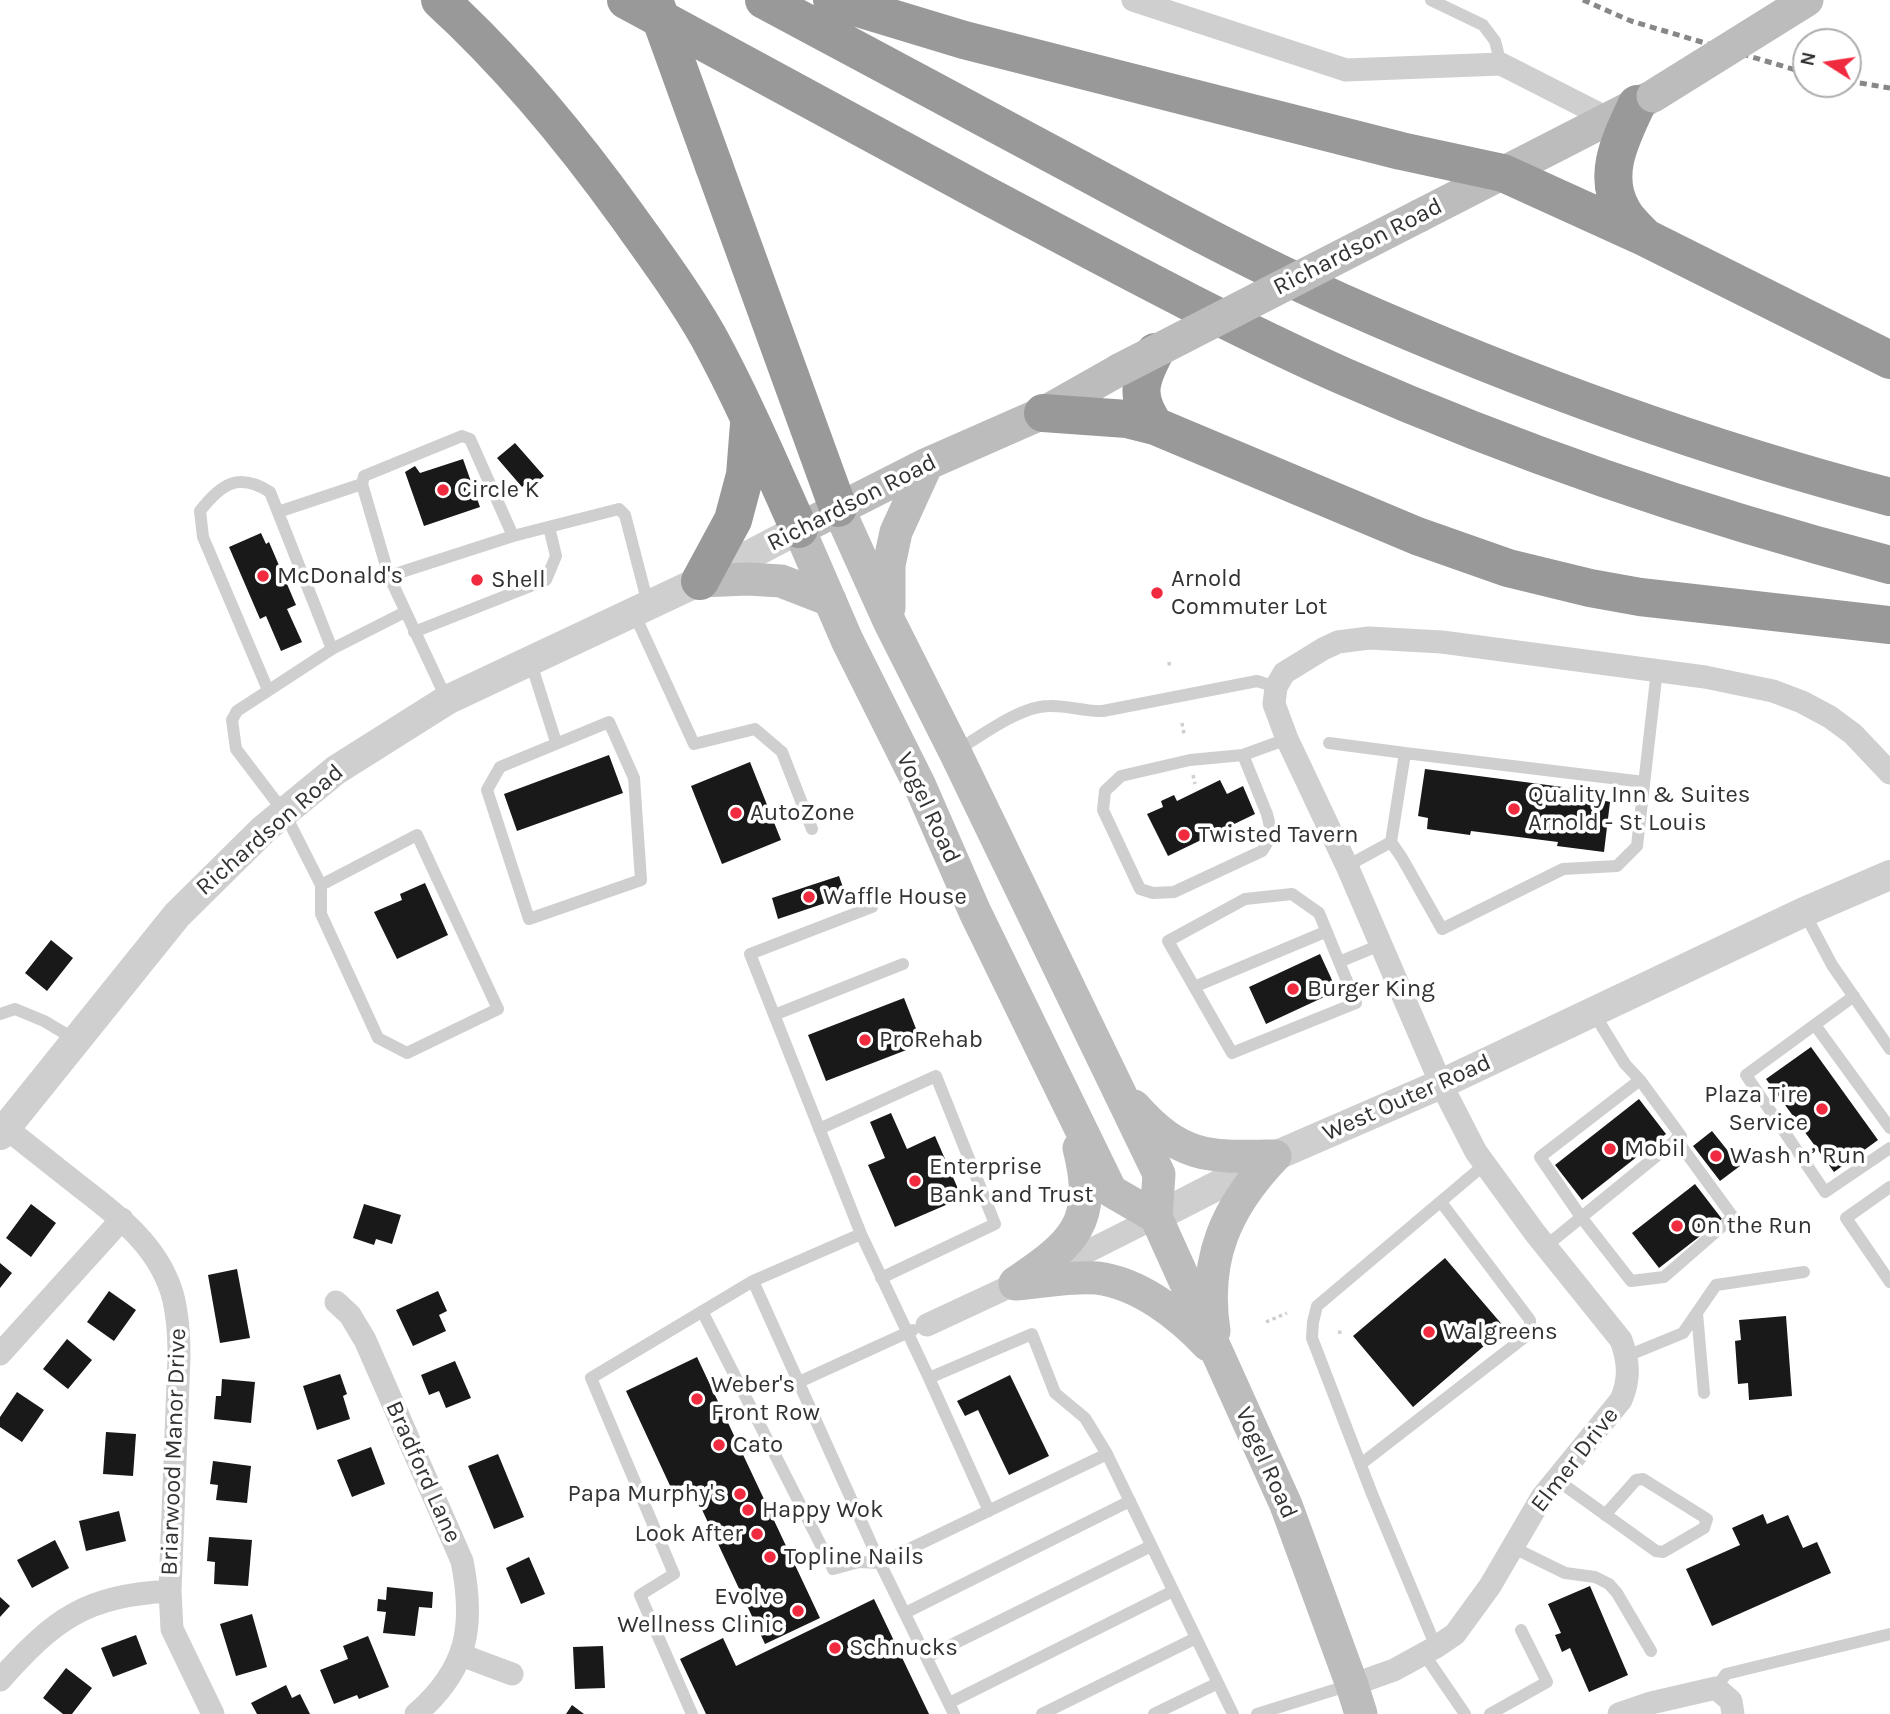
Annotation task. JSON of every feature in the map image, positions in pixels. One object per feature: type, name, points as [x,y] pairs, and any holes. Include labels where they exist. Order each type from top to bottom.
[{"type":"highway","points":[[440,0],[494,53],[585,158],[675,281],[708,336],[750,418],[799,529]]},
{"type":"highway","points":[[626,0],[1126,270],[1344,376],[1542,457],[1644,493],[1742,524],[1890,565]]},
{"type":"highway","points":[[654,0],[838,508]]},
{"type":"highway","points":[[764,0],[1148,206],[1339,301],[1537,384],[1639,421],[1740,454],[1890,497]]},
{"type":"highway","points":[[832,0],[964,40],[1401,151],[1503,173],[1646,238],[1890,360]]},
{"type":"highway","points":[[1633,107],[1615,152],[1612,176],[1615,196],[1623,214],[1646,238]]},
{"type":"highway","points":[[1139,368],[1143,408],[1155,426]]},
{"type":"highway","points":[[1044,413],[1127,419],[1155,426],[1417,536],[1507,568],[1640,597],[1890,625]]},
{"type":"highway","points":[[700,581],[733,520],[745,475],[750,418]]},
{"type":"main road","name":"Richardson Road","points":[[799,529],[927,464],[1139,368],[1419,216],[1633,107],[1807,0]]},
{"type":"main road","points":[[889,621],[889,565],[896,532],[927,464]]},
{"type":"main road","name":"Vogel Road","points":[[838,508],[889,621],[1159,1174],[1156,1217],[1286,1505],[1357,1699]]},
{"type":"main road","name":"Vogel Road","points":[[799,529],[847,640],[920,786],[975,912],[1111,1191],[1156,1217]]},
{"type":"main road","points":[[700,581],[781,581],[830,600]]},
{"type":"main road","points":[[1114,1082],[1153,1128],[1190,1150],[1217,1157],[1275,1156]]},
{"type":"main road","points":[[1015,1284],[1058,1251],[1073,1236],[1081,1220],[1087,1176],[1068,1101]]},
{"type":"main road","points":[[1219,1356],[1213,1326],[1213,1269],[1218,1241],[1241,1196],[1275,1156]]},
{"type":"main road","points":[[1015,1284],[1096,1278],[1121,1283],[1173,1314],[1197,1333],[1219,1356]]},
{"type":"street","points":[[1133,0],[1346,70],[1501,64],[1633,107]]},
{"type":"street","name":"Richardson Road","points":[[3,1132],[177,915],[224,866],[284,811],[346,763],[447,700],[700,581],[799,529]]},
{"type":"street","points":[[1627,1356],[1621,1340],[1611,1326],[1484,1165],[1441,1084],[1347,866],[1287,738],[1274,704],[1276,687],[1284,673],[1323,649],[1338,642],[1362,638],[1442,642],[1657,670],[1741,683],[1802,702],[1830,717],[1853,734],[1890,773]]},
{"type":"street","name":"West Outer Road","points":[[917,1329],[1043,1274],[1275,1156],[1441,1084],[1804,912],[1890,875]]},
{"type":"street","name":"Briarwood Manor Drive","points":[[3,1132],[122,1219],[142,1239],[159,1262],[172,1291],[178,1322],[170,1591],[172,1629],[213,1714]]},
{"type":"street","points":[[0,1354],[122,1219]]},
{"type":"street","name":"Bradford Lane","points":[[336,1302],[350,1315],[365,1339],[462,1561],[469,1606],[468,1631],[461,1655],[450,1678],[435,1697],[416,1714]]},
{"type":"street","name":"Elmer Drive","points":[[1357,1699],[1394,1670],[1455,1634],[1470,1616],[1542,1497],[1621,1400],[1627,1386],[1627,1356]]},
{"type":"street","points":[[0,1679],[33,1643],[80,1609],[133,1593],[170,1591]]},
{"type":"street","points":[[461,1655],[512,1674]]},
{"type":"street","points":[[1619,1714],[1651,1703],[1716,1688],[1731,1701],[1733,1714]]},
{"type":"lane","points":[[1431,0],[1483,25],[1495,41],[1501,64]]},
{"type":"lane","points":[[447,700],[389,576],[362,484],[364,476],[462,436],[470,439],[513,536]]},
{"type":"lane","points":[[268,690],[203,537],[200,511],[216,491],[231,483],[256,483],[270,492],[332,649]]},
{"type":"lane","points":[[278,512],[362,484]]},
{"type":"lane","points":[[389,576],[513,536],[619,509],[625,515],[640,608],[694,744],[755,729],[782,752],[812,829]]},
{"type":"lane","points":[[414,632],[546,580],[556,555],[549,527]]},
{"type":"lane","points":[[321,885],[417,835],[498,1009],[407,1053],[378,1038],[321,914],[321,885],[284,811],[236,749],[232,720],[237,711],[332,649],[405,612]]},
{"type":"lane","points":[[530,659],[556,742]]},
{"type":"lane","points":[[1405,752],[1391,842],[1442,929],[1563,869],[1617,866],[1637,846],[1657,670]]},
{"type":"lane","points":[[955,752],[1020,714],[1045,706],[1089,712],[1103,711],[1257,681],[1276,687]]},
{"type":"lane","points":[[609,722],[634,778],[641,880],[529,919],[487,790],[500,766],[556,742],[609,722]]},
{"type":"lane","points":[[1243,755],[1268,814],[1272,835],[1262,852],[1174,892],[1153,894],[1140,889],[1102,810],[1105,790],[1121,776],[1190,760],[1243,755],[1287,738]]},
{"type":"lane","points":[[1329,743],[1644,782]]},
{"type":"lane","points":[[1347,866],[1391,842]]},
{"type":"lane","points":[[1292,894],[1319,913],[1339,962],[1356,1003],[1232,1053],[1168,941],[1245,899],[1292,894]]},
{"type":"lane","points":[[872,907],[750,954],[860,1234],[881,1278],[917,1329],[929,1378],[989,1511]]},
{"type":"lane","points":[[1804,912],[1832,965],[1890,1049]]},
{"type":"lane","points":[[1194,988],[1325,932]]},
{"type":"lane","points":[[1339,962],[1380,945]]},
{"type":"lane","points":[[774,1015],[903,964]]},
{"type":"lane","points":[[1854,996],[1746,1074],[1825,1192],[1890,1148]]},
{"type":"lane","points":[[0,1014],[15,1009],[44,1021],[76,1040]]},
{"type":"lane","points":[[1546,1246],[1681,1136],[1625,1064],[1592,1012]]},
{"type":"lane","points":[[1815,1025],[1890,1128]]},
{"type":"lane","points":[[819,1129],[936,1076],[995,1224],[881,1278]]},
{"type":"lane","points":[[1640,1080],[1540,1157],[1581,1217],[1631,1281],[1664,1277],[1733,1217],[1676,1139]]},
{"type":"lane","points":[[1465,1714],[1430,1650],[1312,1338],[1317,1306],[1484,1165]]},
{"type":"lane","points":[[1890,1187],[1846,1218],[1890,1282]]},
{"type":"lane","points":[[1361,1464],[1530,1333],[1530,1320],[1441,1202]]},
{"type":"lane","points":[[692,1714],[640,1595],[674,1574],[591,1378],[753,1281],[860,1234]]},
{"type":"lane","points":[[1627,1356],[1683,1332],[1716,1285],[1804,1272]]},
{"type":"lane","points":[[753,1281],[880,1563],[951,1709],[1173,1591]]},
{"type":"lane","points":[[702,1311],[833,1569],[859,1562],[880,1563],[1107,1454]]},
{"type":"lane","points":[[1697,1313],[1704,1394]]},
{"type":"lane","points":[[799,1382],[917,1329]]},
{"type":"lane","points":[[929,1378],[1032,1334],[1055,1393],[1085,1418],[1107,1454],[1233,1714]]},
{"type":"lane","points":[[1557,1480],[1605,1515],[1656,1551],[1663,1552],[1704,1528],[1707,1519],[1643,1479],[1636,1480],[1605,1515]]},
{"type":"lane","points":[[905,1613],[1130,1502]]},
{"type":"lane","points":[[927,1657],[1152,1546]]},
{"type":"lane","points":[[1512,1547],[1565,1573],[1595,1577],[1609,1584],[1651,1651]]},
{"type":"lane","points":[[1490,1714],[1547,1682],[1521,1630]]},
{"type":"lane","points":[[1716,1688],[1726,1674],[1890,1634]]},
{"type":"lane","points":[[1042,1714],[1196,1638]]},
{"type":"lane","points":[[1154,1714],[1217,1683]]},
{"type":"lane","points":[[1257,1714],[1357,1699]]},
{"type":"path","points":[[1169,662],[1170,668]]},
{"type":"path","points":[[1182,723],[1184,734]]},
{"type":"path","points":[[1192,773],[1195,784]]},
{"type":"path","points":[[1266,1322],[1287,1313]]},
{"type":"building","points":[[515,443],[544,476],[530,488],[526,483],[522,487],[497,458]]},
{"type":"building","name":"Circle K","points":[[463,459],[480,507],[424,526],[405,472],[415,466],[420,473]]},
{"type":"building","name":"McDonald's","points":[[261,533],[266,544],[269,542],[296,605],[287,609],[302,642],[281,651],[266,616],[260,619],[229,547]]},
{"type":"building","points":[[609,755],[623,793],[517,831],[504,794]]},
{"type":"building","name":"AutoZone","points":[[750,762],[781,840],[722,864],[691,786]]},
{"type":"building","name":"Quality Inn & Suites Arnold - St Louis","points":[[1425,769],[1601,792],[1602,800],[1610,802],[1604,852],[1557,846],[1558,842],[1471,831],[1470,835],[1427,829],[1428,818],[1418,816]]},
{"type":"building","name":"Twisted Tavern","points":[[1220,780],[1227,794],[1243,786],[1255,814],[1168,856],[1147,814],[1163,807],[1161,801],[1174,795],[1177,801]]},
{"type":"building","name":"Waffle House","points":[[839,876],[846,896],[778,919],[772,898]]},
{"type":"building","points":[[425,883],[448,935],[397,959],[374,912],[402,900],[400,894]]},
{"type":"building","points":[[51,940],[73,958],[47,991],[25,973]]},
{"type":"building","name":"Burger King","points":[[1320,954],[1337,991],[1266,1024],[1249,987]]},
{"type":"building","name":"ProRehab","points":[[904,998],[922,1044],[826,1081],[808,1035]]},
{"type":"building","name":"Plaza Tire Service","points":[[1811,1047],[1878,1140],[1834,1172],[1766,1079]]},
{"type":"building","name":"Mobil","points":[[1639,1099],[1666,1134],[1582,1200],[1555,1165]]},
{"type":"building","name":"Enterprise Bank and Trust","points":[[891,1113],[907,1149],[935,1136],[962,1198],[895,1227],[868,1165],[885,1158],[870,1122]]},
{"type":"building","name":"Wash n’ Run","points":[[1712,1131],[1740,1166],[1720,1181],[1693,1146]]},
{"type":"building","name":"On the Run","points":[[1695,1184],[1722,1219],[1659,1268],[1632,1233]]},
{"type":"building","points":[[31,1204],[56,1223],[31,1257],[6,1238]]},
{"type":"building","points":[[364,1204],[401,1215],[392,1244],[376,1239],[374,1245],[353,1238]]},
{"type":"building","name":"Walgreens","points":[[1445,1258],[1505,1328],[1413,1407],[1353,1336]]},
{"type":"building","points":[[0,1263],[12,1273],[0,1288]]},
{"type":"building","points":[[237,1269],[250,1338],[220,1343],[208,1275]]},
{"type":"building","points":[[109,1291],[136,1310],[114,1341],[87,1322]]},
{"type":"building","points":[[438,1291],[447,1311],[439,1315],[446,1331],[413,1346],[396,1310]]},
{"type":"building","points":[[1786,1316],[1792,1396],[1749,1400],[1748,1383],[1738,1384],[1735,1341],[1741,1340],[1739,1320]]},
{"type":"building","points":[[67,1339],[92,1360],[68,1389],[43,1369]]},
{"type":"building","points":[[697,1357],[820,1618],[765,1644],[689,1482],[672,1490],[626,1391]]},
{"type":"building","points":[[455,1361],[471,1398],[446,1408],[439,1391],[429,1395],[421,1375]]},
{"type":"building","points":[[340,1374],[347,1394],[343,1396],[350,1419],[317,1430],[303,1386]]},
{"type":"building","points":[[1010,1375],[1049,1456],[1009,1475],[978,1410],[965,1416],[957,1401]]},
{"type":"building","points":[[222,1379],[255,1382],[251,1423],[214,1419],[216,1396],[221,1396]]},
{"type":"building","points":[[17,1392],[44,1410],[22,1442],[0,1427],[0,1417]]},
{"type":"building","points":[[106,1432],[136,1434],[133,1476],[103,1474]]},
{"type":"building","points":[[371,1447],[385,1484],[352,1497],[337,1460]]},
{"type":"building","points":[[498,1454],[524,1517],[494,1529],[468,1466]]},
{"type":"building","points":[[213,1461],[251,1466],[247,1503],[216,1500],[218,1485],[210,1484]]},
{"type":"building","points":[[119,1511],[126,1541],[86,1551],[79,1521]]},
{"type":"building","points":[[1763,1514],[1767,1524],[1788,1515],[1803,1548],[1817,1542],[1831,1573],[1712,1626],[1686,1569],[1740,1545],[1732,1528]]},
{"type":"building","points":[[209,1537],[252,1540],[248,1586],[214,1584],[215,1562],[207,1561]]},
{"type":"building","points":[[55,1540],[69,1568],[32,1588],[17,1560]]},
{"type":"building","points":[[529,1557],[545,1594],[521,1604],[506,1568]]},
{"type":"building","points":[[1590,1586],[1628,1675],[1589,1692],[1570,1648],[1562,1652],[1555,1635],[1561,1633],[1548,1604]]},
{"type":"building","points":[[387,1587],[433,1592],[432,1608],[419,1607],[415,1636],[383,1633],[386,1612],[377,1611],[378,1599],[386,1600]]},
{"type":"building","points":[[0,1597],[10,1606],[0,1617]]},
{"type":"building","name":"Schnucks","points":[[874,1599],[929,1714],[706,1714],[680,1659],[723,1638],[736,1666]]},
{"type":"building","points":[[252,1614],[267,1667],[236,1676],[220,1624]]},
{"type":"building","points":[[136,1635],[147,1664],[113,1677],[101,1648]]},
{"type":"building","points":[[368,1636],[389,1687],[359,1699],[357,1695],[334,1704],[320,1670],[348,1659],[343,1646]]},
{"type":"building","points":[[603,1646],[605,1688],[575,1689],[573,1647]]},
{"type":"building","points":[[66,1668],[92,1688],[72,1714],[63,1714],[43,1698]]},
{"type":"building","points":[[286,1685],[292,1698],[300,1694],[310,1714],[257,1714],[251,1703]]},
{"type":"building","points":[[572,1705],[584,1714],[566,1714]]},
{"type":"railway","points":[[1583,0],[1631,21],[1792,69]]},
{"type":"railway","points":[[1862,83],[1890,88]]},
{"type":"place","name":"Circle K","points":[[443,490]]},
{"type":"place","name":"McDonald's","points":[[263,576]]},
{"type":"place","name":"Shell","points":[[477,580]]},
{"type":"place","name":"Arnold Commuter Lot","points":[[1157,593]]},
{"type":"place","name":"Quality Inn & Suites Arnold - St Louis","points":[[1514,809]]},
{"type":"place","name":"AutoZone","points":[[736,813]]},
{"type":"place","name":"Twisted Tavern","points":[[1184,835]]},
{"type":"place","name":"Waffle House","points":[[809,897]]},
{"type":"place","name":"Burger King","points":[[1293,989]]},
{"type":"place","name":"ProRehab","points":[[865,1040]]},
{"type":"place","name":"Plaza Tire Service","points":[[1822,1109]]},
{"type":"place","name":"Mobil","points":[[1610,1149]]},
{"type":"place","name":"Wash n’ Run","points":[[1716,1156]]},
{"type":"place","name":"Enterprise Bank and Trust","points":[[915,1181]]},
{"type":"place","name":"On the Run","points":[[1677,1226]]},
{"type":"place","name":"Walgreens","points":[[1429,1332]]},
{"type":"place","name":"Weber's Front Row","points":[[697,1399]]},
{"type":"place","name":"Cato","points":[[719,1445]]},
{"type":"place","name":"Papa Murphy's","points":[[740,1494]]},
{"type":"place","name":"Happy Wok","points":[[748,1510]]},
{"type":"place","name":"Look After","points":[[757,1534]]},
{"type":"place","name":"Topline Nails","points":[[770,1557]]},
{"type":"place","name":"Evolve Wellness Clinic","points":[[798,1611]]},
{"type":"place","name":"Schnucks","points":[[835,1648]]}]
